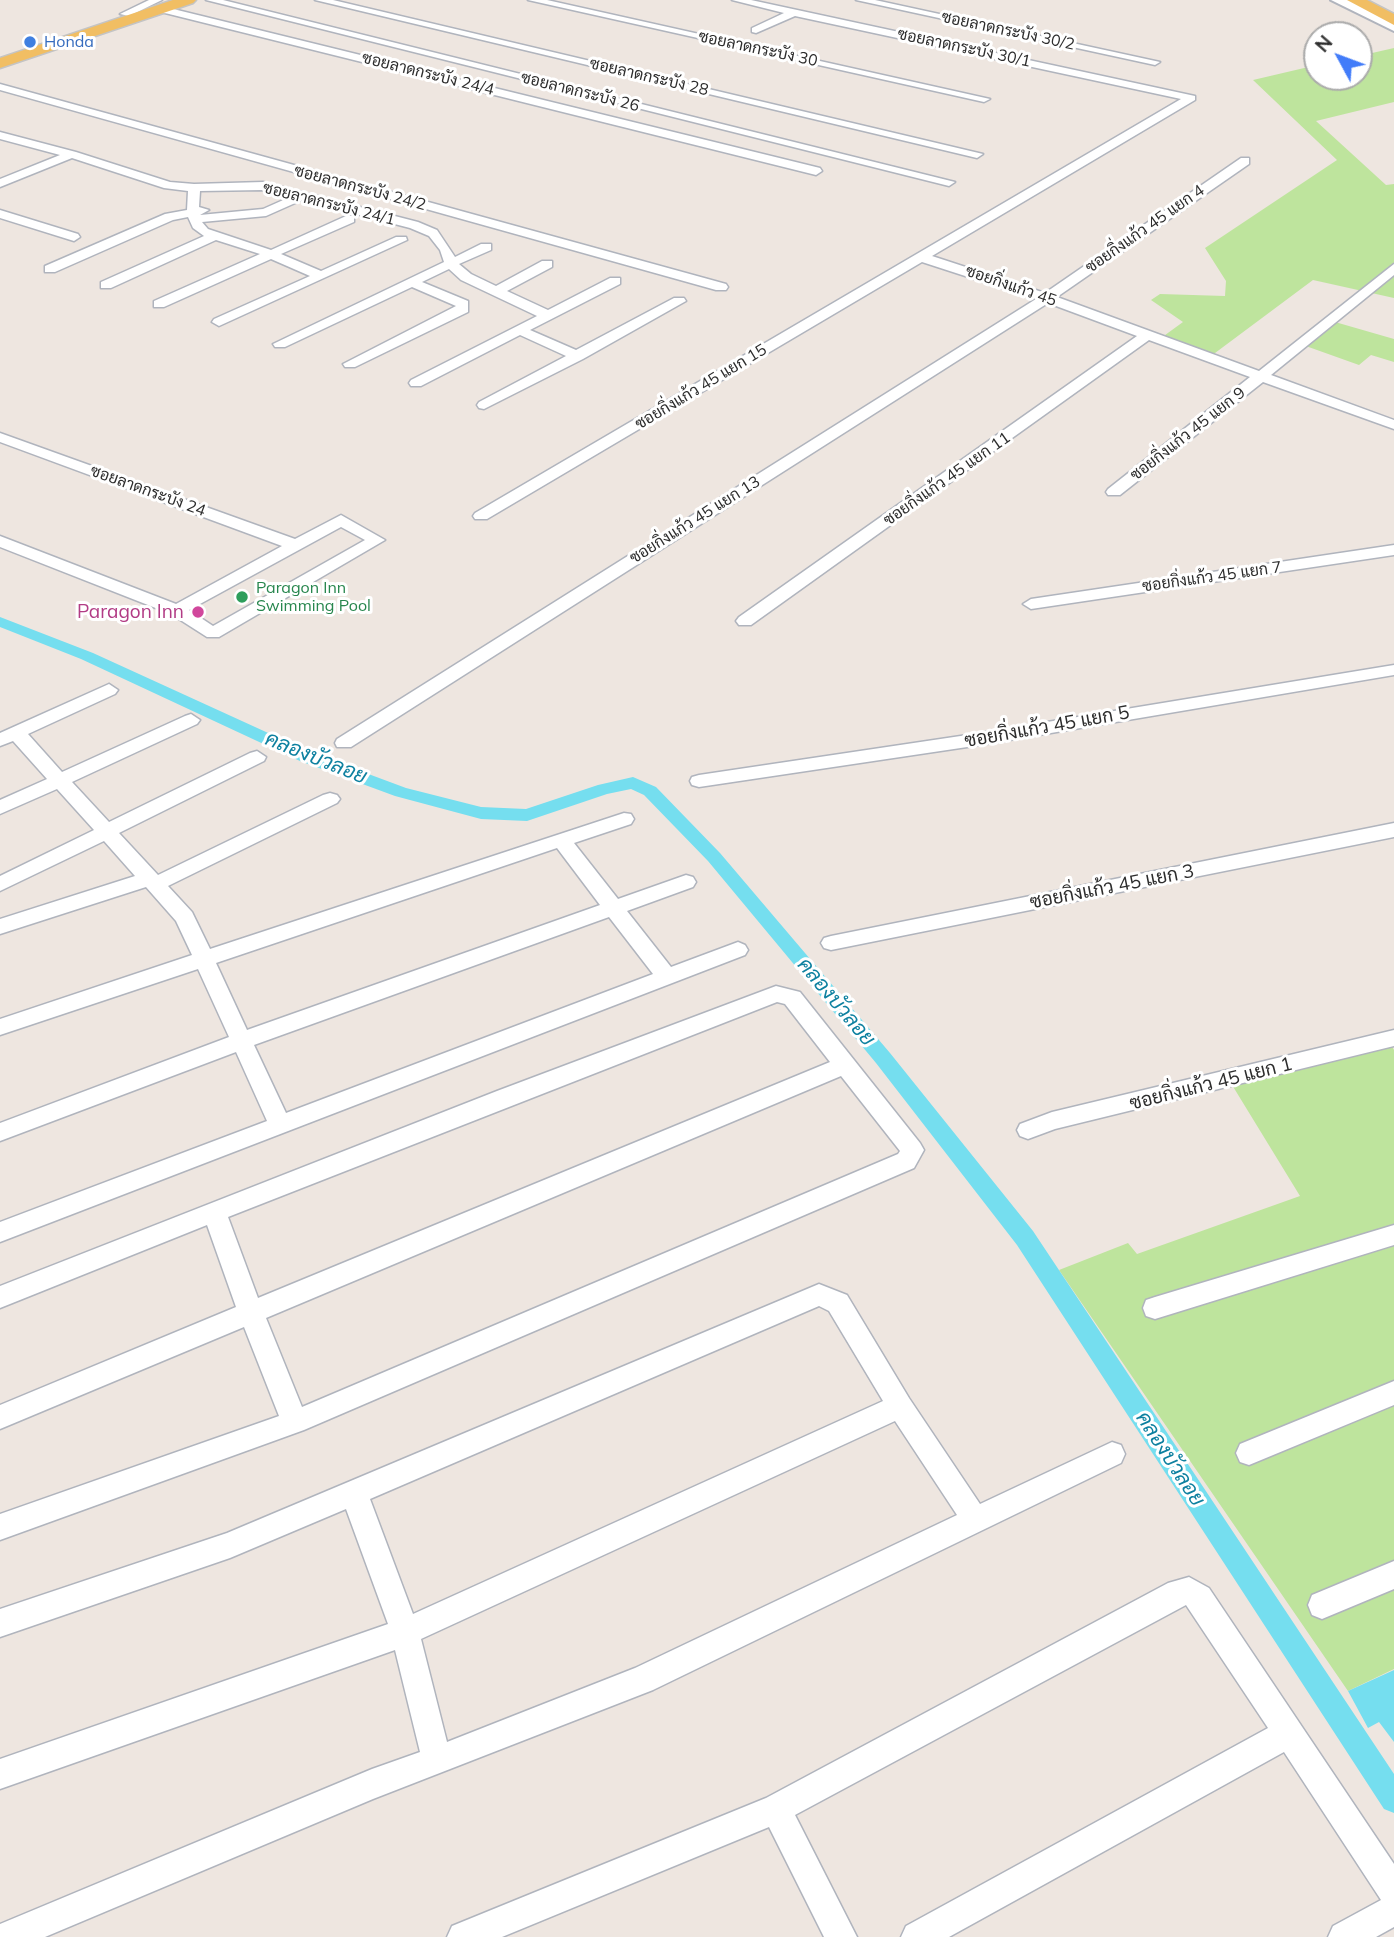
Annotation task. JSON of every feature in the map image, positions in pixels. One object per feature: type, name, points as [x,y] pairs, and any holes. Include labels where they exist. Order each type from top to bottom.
[{"type":"main road","points":[[0,55],[96,27],[125,14],[162,3],[188,0]]},
{"type":"main road","points":[[1338,0],[1394,27]]},
{"type":"main road","points":[[1355,0],[1394,9]]},
{"type":"main road","points":[[1361,0],[1376,6],[1394,20]]},
{"type":"main road","points":[[0,64],[162,3]]},
{"type":"street","name":"ซอยลาดกระบัง 26","points":[[211,0],[949,183]]},
{"type":"street","name":"ซอยลาดกระบัง 28","points":[[320,0],[977,154]]},
{"type":"street","name":"ซอยลาดกระบัง 30","points":[[533,0],[984,99]]},
{"type":"street","name":"ซอยลาดกระบัง 30/1","points":[[737,0],[1191,98]]},
{"type":"street","name":"ซอยลาดกระบัง 30/2","points":[[861,0],[1155,62]]},
{"type":"street","name":"ซอยลาดกระบัง 24/4","points":[[162,3],[816,171]]},
{"type":"street","points":[[756,30],[794,12]]},
{"type":"street","points":[[1002,66],[1014,59]]},
{"type":"street","name":"ซอยลาดกระบัง 24/2","points":[[0,87],[721,287]]},
{"type":"street","points":[[675,115],[712,92]]},
{"type":"street","name":"ซอยกิ่งแก้ว 45","points":[[921,257],[1191,98]]},
{"type":"street","name":"ซอยลาดกระบัง 24/1","points":[[0,135],[72,154],[153,182],[194,188],[252,185],[303,195],[414,225],[433,233],[446,248],[451,264],[466,276],[547,315]]},
{"type":"street","points":[[0,183],[72,154]]},
{"type":"street","name":"ซอยกิ่งแก้ว 45 แยก 4","points":[[1047,298],[1245,161]]},
{"type":"street","points":[[196,214],[209,187]]},
{"type":"street","points":[[194,188],[200,229],[272,254],[321,276]]},
{"type":"street","points":[[50,269],[162,220],[196,214],[266,212],[303,195]]},
{"type":"street","points":[[0,214],[74,237]]},
{"type":"street","points":[[159,304],[350,219]]},
{"type":"street","points":[[106,285],[214,236]]},
{"type":"street","points":[[219,323],[401,240]]},
{"type":"street","points":[[280,344],[486,247]]},
{"type":"street","name":"ซอยกิ่งแก้ว 45","points":[[921,257],[1047,298],[1394,425]]},
{"type":"street","name":"ซอยกิ่งแก้ว 45 แยก 15","points":[[481,516],[921,257]]},
{"type":"street","points":[[495,292],[548,264]]},
{"type":"street","name":"ซอยกิ่งแก้ว 45 แยก 9","points":[[1114,492],[1394,268]]},
{"type":"street","points":[[416,383],[615,281]]},
{"type":"street","points":[[350,364],[463,309],[463,304],[411,282]]},
{"type":"street","name":"ซอยกิ่งแก้ว 45 แยก 13","points":[[344,743],[1047,298]]},
{"type":"street","points":[[484,405],[679,301]]},
{"type":"street","points":[[519,330],[578,356]]},
{"type":"street","name":"ซอยกิ่งแก้ว 45 แยก 11","points":[[745,621],[1086,381],[1147,335]]},
{"type":"street","name":"ซอยลาดกระบัง 24","points":[[0,438],[296,545]]},
{"type":"street","points":[[0,541],[177,610],[213,633],[377,540],[341,520],[177,610]]},
{"type":"street","name":"ซอยกิ่งแก้ว 45 แยก 7","points":[[1031,604],[1394,550]]},
{"type":"street","name":"ซอยกิ่งแก้ว 45 แยก 5","points":[[699,781],[974,740],[1394,670]]},
{"type":"street","points":[[109,690],[8,736],[59,780],[185,917],[279,1123]]},
{"type":"street","points":[[0,808],[191,720]]},
{"type":"street","points":[[0,884],[257,757]]},
{"type":"street","points":[[0,927],[153,881],[330,799]]},
{"type":"street","points":[[0,1027],[624,820]]},
{"type":"street","name":"ซอยกิ่งแก้ว 45 แยก 3","points":[[831,943],[1394,830]]},
{"type":"street","points":[[562,841],[666,976]]},
{"type":"street","points":[[0,1132],[241,1041],[686,882]]},
{"type":"street","points":[[0,1232],[279,1123],[738,950]]},
{"type":"street","points":[[0,1297],[214,1211],[776,994],[792,998],[912,1150],[906,1161],[295,1422],[0,1527]]},
{"type":"street","name":"ซอยกิ่งแก้ว 45 แยก 1","points":[[1028,1130],[1052,1121],[1394,1038]]},
{"type":"street","points":[[0,1417],[250,1310],[844,1065]]},
{"type":"street","points":[[214,1211],[295,1422]]},
{"type":"street","points":[[1155,1308],[1394,1235]]},
{"type":"street","points":[[0,1622],[230,1545],[819,1295],[838,1303],[900,1406],[976,1521]]},
{"type":"street","points":[[1248,1453],[1394,1393]]},
{"type":"street","points":[[0,1774],[405,1632],[900,1406]]},
{"type":"street","points":[[7,1937],[372,1784],[643,1680],[1112,1454]]},
{"type":"street","points":[[354,1493],[405,1632],[437,1761]]},
{"type":"street","points":[[1322,1605],[1394,1575]]},
{"type":"street","points":[[463,1937],[776,1809],[1178,1593],[1189,1591],[1199,1598],[1394,1892]]},
{"type":"street","points":[[917,1937],[1289,1733]]},
{"type":"street","points":[[776,1809],[841,1937]]},
{"type":"street","points":[[1344,1937],[1394,1910]]},
{"type":"green space","points":[[1394,48],[1394,102],[1316,121],[1386,185],[1394,184],[1394,298],[1313,280],[1211,356],[1161,338],[1183,322],[1151,300],[1160,294],[1225,296],[1226,281],[1205,248],[1337,160],[1253,80],[1303,68],[1303,91],[1373,91],[1373,53]]},
{"type":"green space","points":[[1335,322],[1394,339],[1394,362],[1371,355],[1359,365],[1303,345]]},
{"type":"green space","points":[[1388,1040],[1394,1050],[1394,1669],[1348,1691],[1059,1270],[1128,1243],[1137,1254],[1300,1196],[1229,1080]]},
{"type":"water","points":[[1394,1670],[1394,1742],[1379,1722],[1368,1728],[1348,1691]]},
{"type":"waterway","name":"คลองบัวลอย","points":[[0,622],[87,656],[306,757],[401,792],[481,813],[527,815],[604,789],[633,783],[650,791],[714,857],[883,1058],[1025,1238],[1394,1799]]},
{"type":"place","name":"Honda","points":[[30,42]]},
{"type":"place","name":"Paragon Inn Swimming Pool","points":[[242,597]]},
{"type":"place","name":"Paragon Inn","points":[[198,612]]}]
